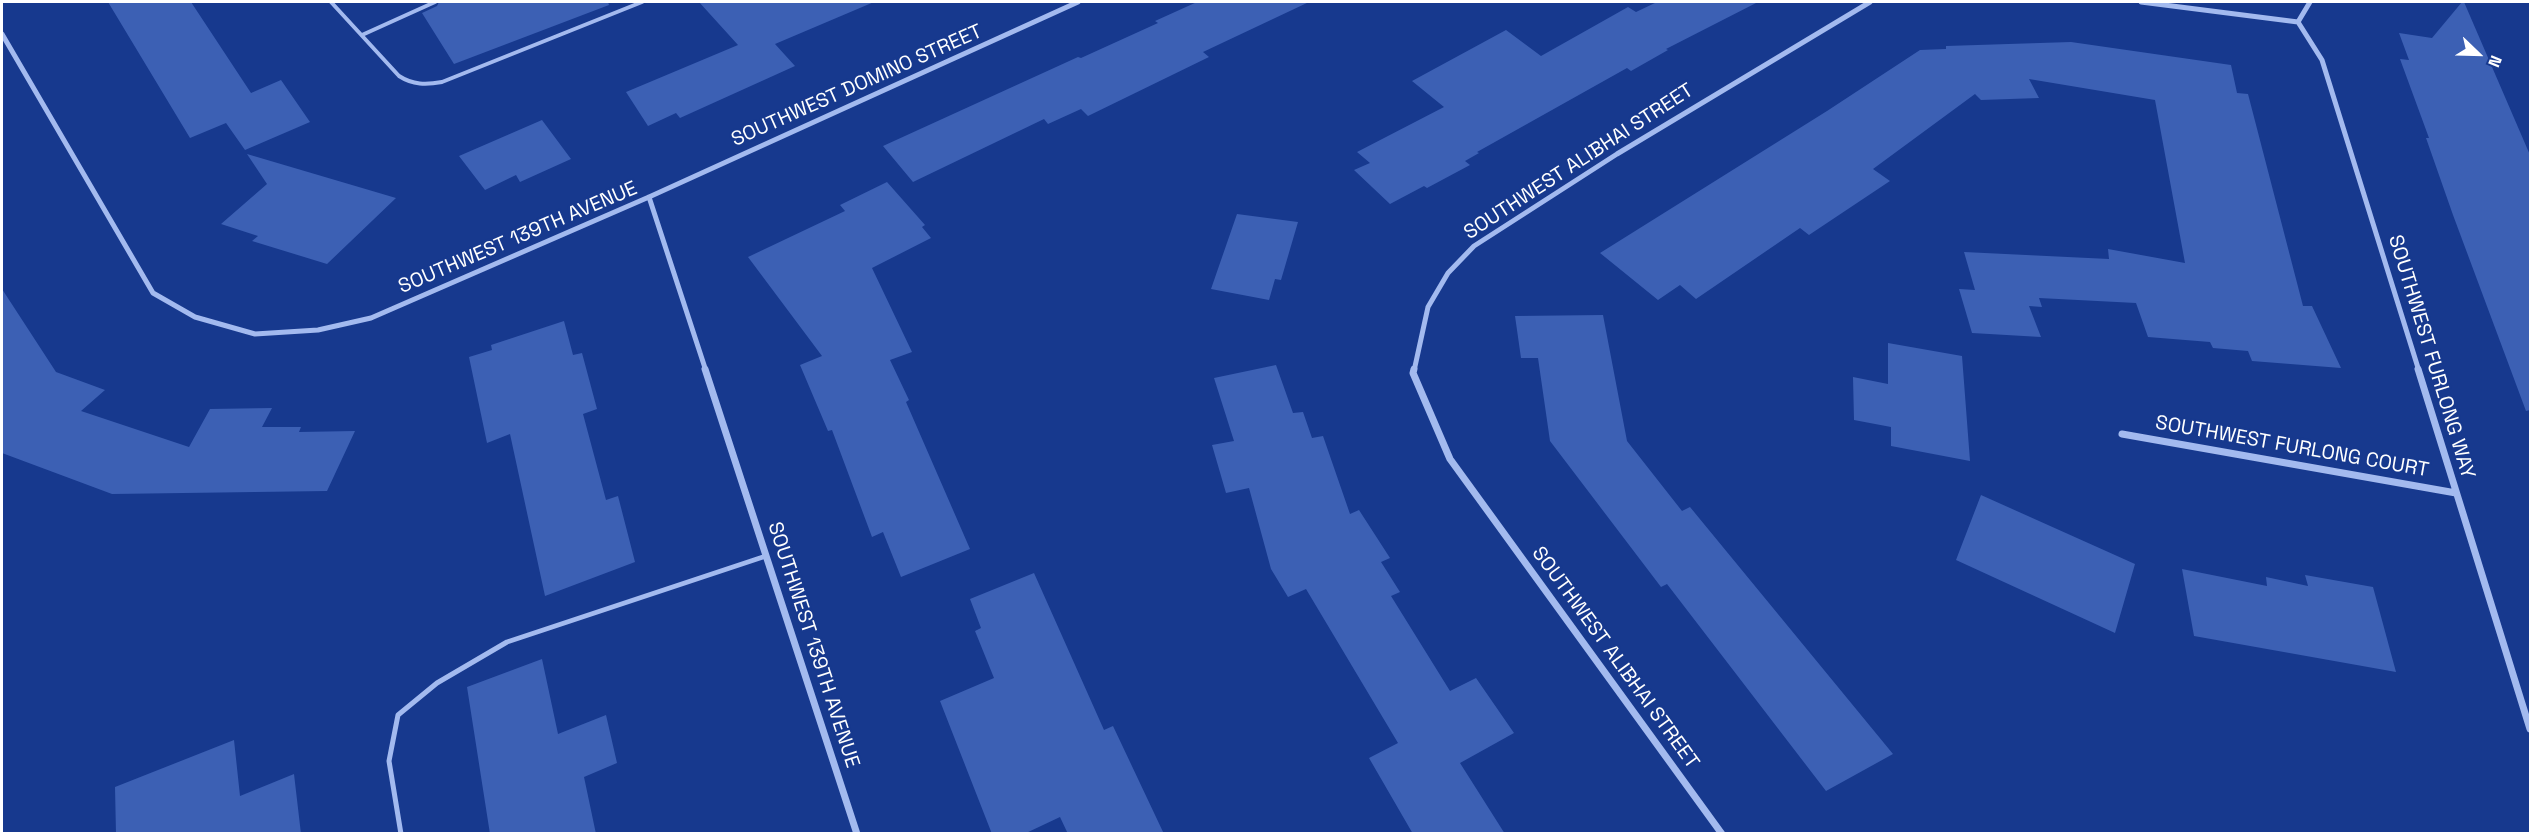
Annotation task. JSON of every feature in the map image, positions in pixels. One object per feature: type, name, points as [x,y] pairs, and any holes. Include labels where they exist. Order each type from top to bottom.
[{"type":"street","name":"SOUTHWEST DOMINO STREET","points":[[649,197],[1078,2]]},
{"type":"street","name":"SOUTHWEST ALIBHAI STREET","points":[[1722,834],[1450,459],[1413,373],[1428,307],[1448,273],[1474,246],[1617,154],[1869,2]]},
{"type":"street","points":[[2141,2],[2298,22],[2310,2]]},
{"type":"street","name":"SOUTHWEST FURLONG WAY","points":[[2298,22],[2322,60],[2530,729]]},
{"type":"street","name":"SOUTHWEST 139TH AVENUE","points":[[2,34],[153,294],[195,317],[255,334],[318,330],[371,318],[649,197],[857,834]]},
{"type":"street","name":"SOUTHWEST FURLONG COURT","points":[[2122,434],[2456,492]]},
{"type":"lane","points":[[331,2],[399,76],[408,83],[420,86],[442,82],[642,2]]},
{"type":"lane","points":[[362,35],[435,2]]},
{"type":"lane","points":[[401,834],[389,761],[398,715],[437,683],[507,642],[766,556]]},
{"type":"building","points":[[108,2],[191,2],[251,93],[281,80],[310,122],[245,150],[226,123],[190,138]]},
{"type":"building","points":[[439,2],[608,2],[609,5],[454,64],[422,13],[437,6]]},
{"type":"building","points":[[699,2],[874,2],[775,44],[795,66],[680,118],[676,113],[648,126],[626,92],[738,45]]},
{"type":"building","points":[[1197,2],[1309,2],[1203,52],[1209,57],[1088,116],[1081,109],[1048,124],[1044,119],[913,182],[883,146],[1158,23],[1155,21]]},
{"type":"building","points":[[1657,2],[1758,2],[1666,49],[1668,50],[1631,71],[1627,68],[1477,152],[1479,153],[1465,161],[1470,165],[1427,188],[1424,186],[1390,204],[1354,170],[1370,163],[1357,152],[1444,107],[1412,81],[1506,30],[1541,56],[1628,7],[1636,12]]},
{"type":"building","points":[[2464,2],[2530,155],[2530,410],[2526,411],[2453,215],[2426,138],[2429,138],[2400,59],[2409,60],[2399,33],[2432,38]]},
{"type":"building","points":[[2071,42],[2231,65],[2237,93],[2248,94],[2303,306],[2312,306],[2341,368],[2252,361],[2248,351],[2213,348],[2210,342],[2148,337],[2136,303],[2039,298],[2042,307],[2029,306],[2041,337],[1972,333],[1959,289],[1975,290],[1964,252],[2109,259],[2108,249],[2185,263],[2155,100],[2029,79],[2039,98],[1981,100],[1975,94],[1873,169],[1890,181],[1809,235],[1800,228],[1696,299],[1680,285],[1658,300],[1600,253],[1920,50],[1946,49],[1946,46]]},
{"type":"building","points":[[542,120],[571,159],[520,182],[516,175],[485,190],[459,156]]},
{"type":"building","points":[[247,154],[396,198],[327,264],[252,241],[258,236],[221,224],[267,184]]},
{"type":"building","points":[[887,182],[925,225],[922,227],[931,238],[872,268],[912,352],[890,360],[909,400],[906,402],[970,549],[901,577],[883,532],[872,537],[832,430],[828,431],[800,365],[822,356],[748,257],[845,211],[840,205]]},
{"type":"building","points":[[1237,214],[1298,222],[1281,280],[1275,279],[1269,300],[1211,289]]},
{"type":"building","points":[[2,289],[56,372],[105,390],[81,411],[189,447],[210,409],[272,408],[262,427],[301,427],[299,432],[355,431],[327,491],[112,494],[2,453]]},
{"type":"building","points":[[1603,315],[1627,441],[1682,511],[1690,507],[1893,754],[1826,791],[1667,584],[1661,587],[1550,441],[1538,358],[1521,358],[1515,316]]},
{"type":"building","points":[[564,321],[573,355],[582,353],[597,409],[583,414],[606,500],[618,496],[635,562],[545,596],[510,434],[487,443],[469,357],[492,350],[491,345]]},
{"type":"building","points":[[1888,343],[1962,356],[1970,461],[1891,446],[1891,427],[1854,420],[1853,377],[1888,384]]},
{"type":"building","points":[[1276,365],[1293,413],[1303,412],[1312,438],[1323,436],[1350,514],[1359,510],[1390,558],[1381,562],[1400,592],[1391,596],[1450,691],[1476,678],[1514,733],[1460,763],[1505,834],[1413,834],[1369,758],[1398,743],[1306,589],[1288,597],[1271,569],[1249,488],[1226,493],[1212,445],[1234,441],[1214,378]]},
{"type":"building","points":[[1981,495],[2135,564],[2115,633],[1956,560]]},
{"type":"building","points":[[2182,569],[2267,586],[2266,577],[2308,586],[2305,575],[2373,587],[2396,672],[2194,636]]},
{"type":"building","points":[[1034,573],[1104,730],[1113,726],[1164,834],[1068,834],[1060,817],[1024,834],[992,834],[940,701],[994,678],[975,631],[981,628],[970,599]]},
{"type":"building","points":[[542,659],[558,734],[606,715],[617,763],[584,777],[596,834],[490,834],[467,687]]},
{"type":"building","points":[[234,740],[240,796],[294,774],[301,834],[116,834],[115,787]]}]
